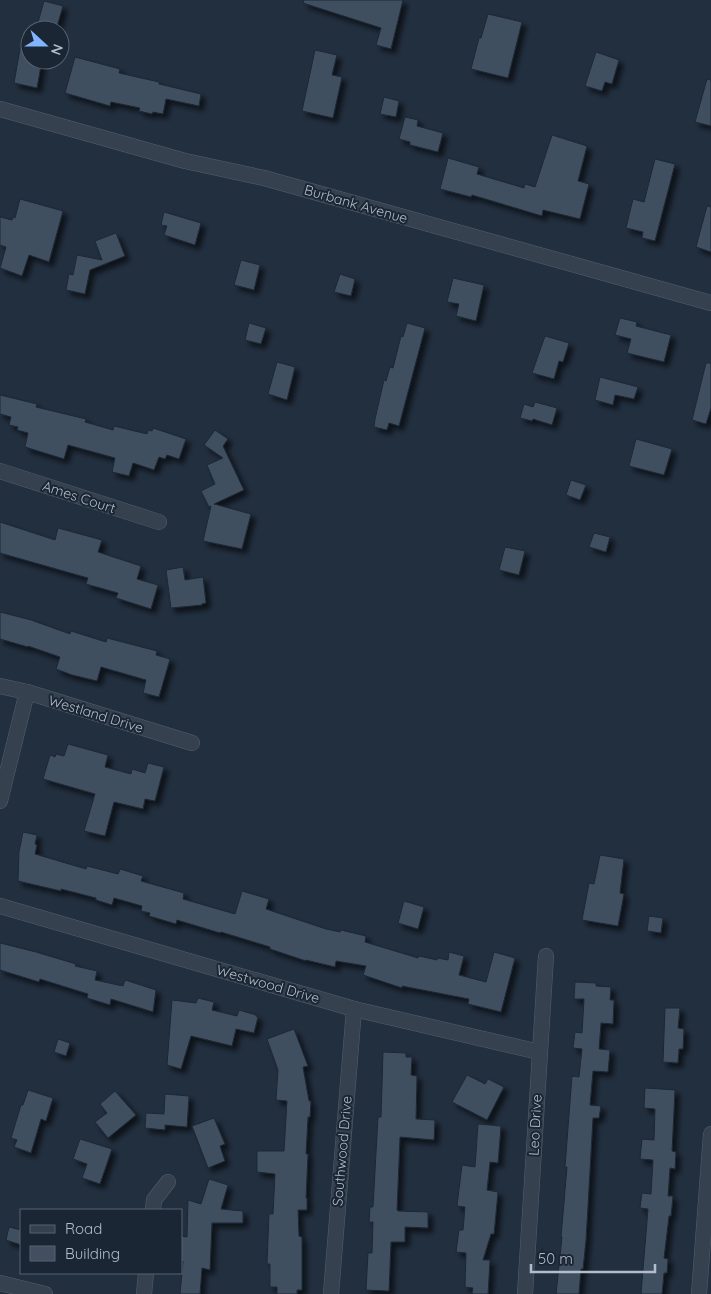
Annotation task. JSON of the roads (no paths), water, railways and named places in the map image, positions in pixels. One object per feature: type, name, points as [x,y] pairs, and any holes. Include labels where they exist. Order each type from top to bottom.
[{"type":"street","name":"Burbank Avenue","points":[[0,109],[185,161],[264,178],[711,303]]},
{"type":"street","name":"Ames Court","points":[[0,471],[159,522]]},
{"type":"street","name":"Westland Drive","points":[[0,686],[27,692],[192,743]]},
{"type":"street","points":[[0,801],[27,692]]},
{"type":"street","name":"Westwood Drive","points":[[0,906],[354,1009],[539,1052]]},
{"type":"street","name":"Leo Drive","points":[[525,1294],[546,956]]},
{"type":"street","name":"Southwood Drive","points":[[331,1294],[354,1009]]},
{"type":"street","points":[[700,1294],[711,1134]]},
{"type":"street","points":[[152,1209],[154,1200],[168,1182]]},
{"type":"street","points":[[144,1294],[146,1274]]},
{"type":"street","points":[[0,1282],[45,1294]]}]
